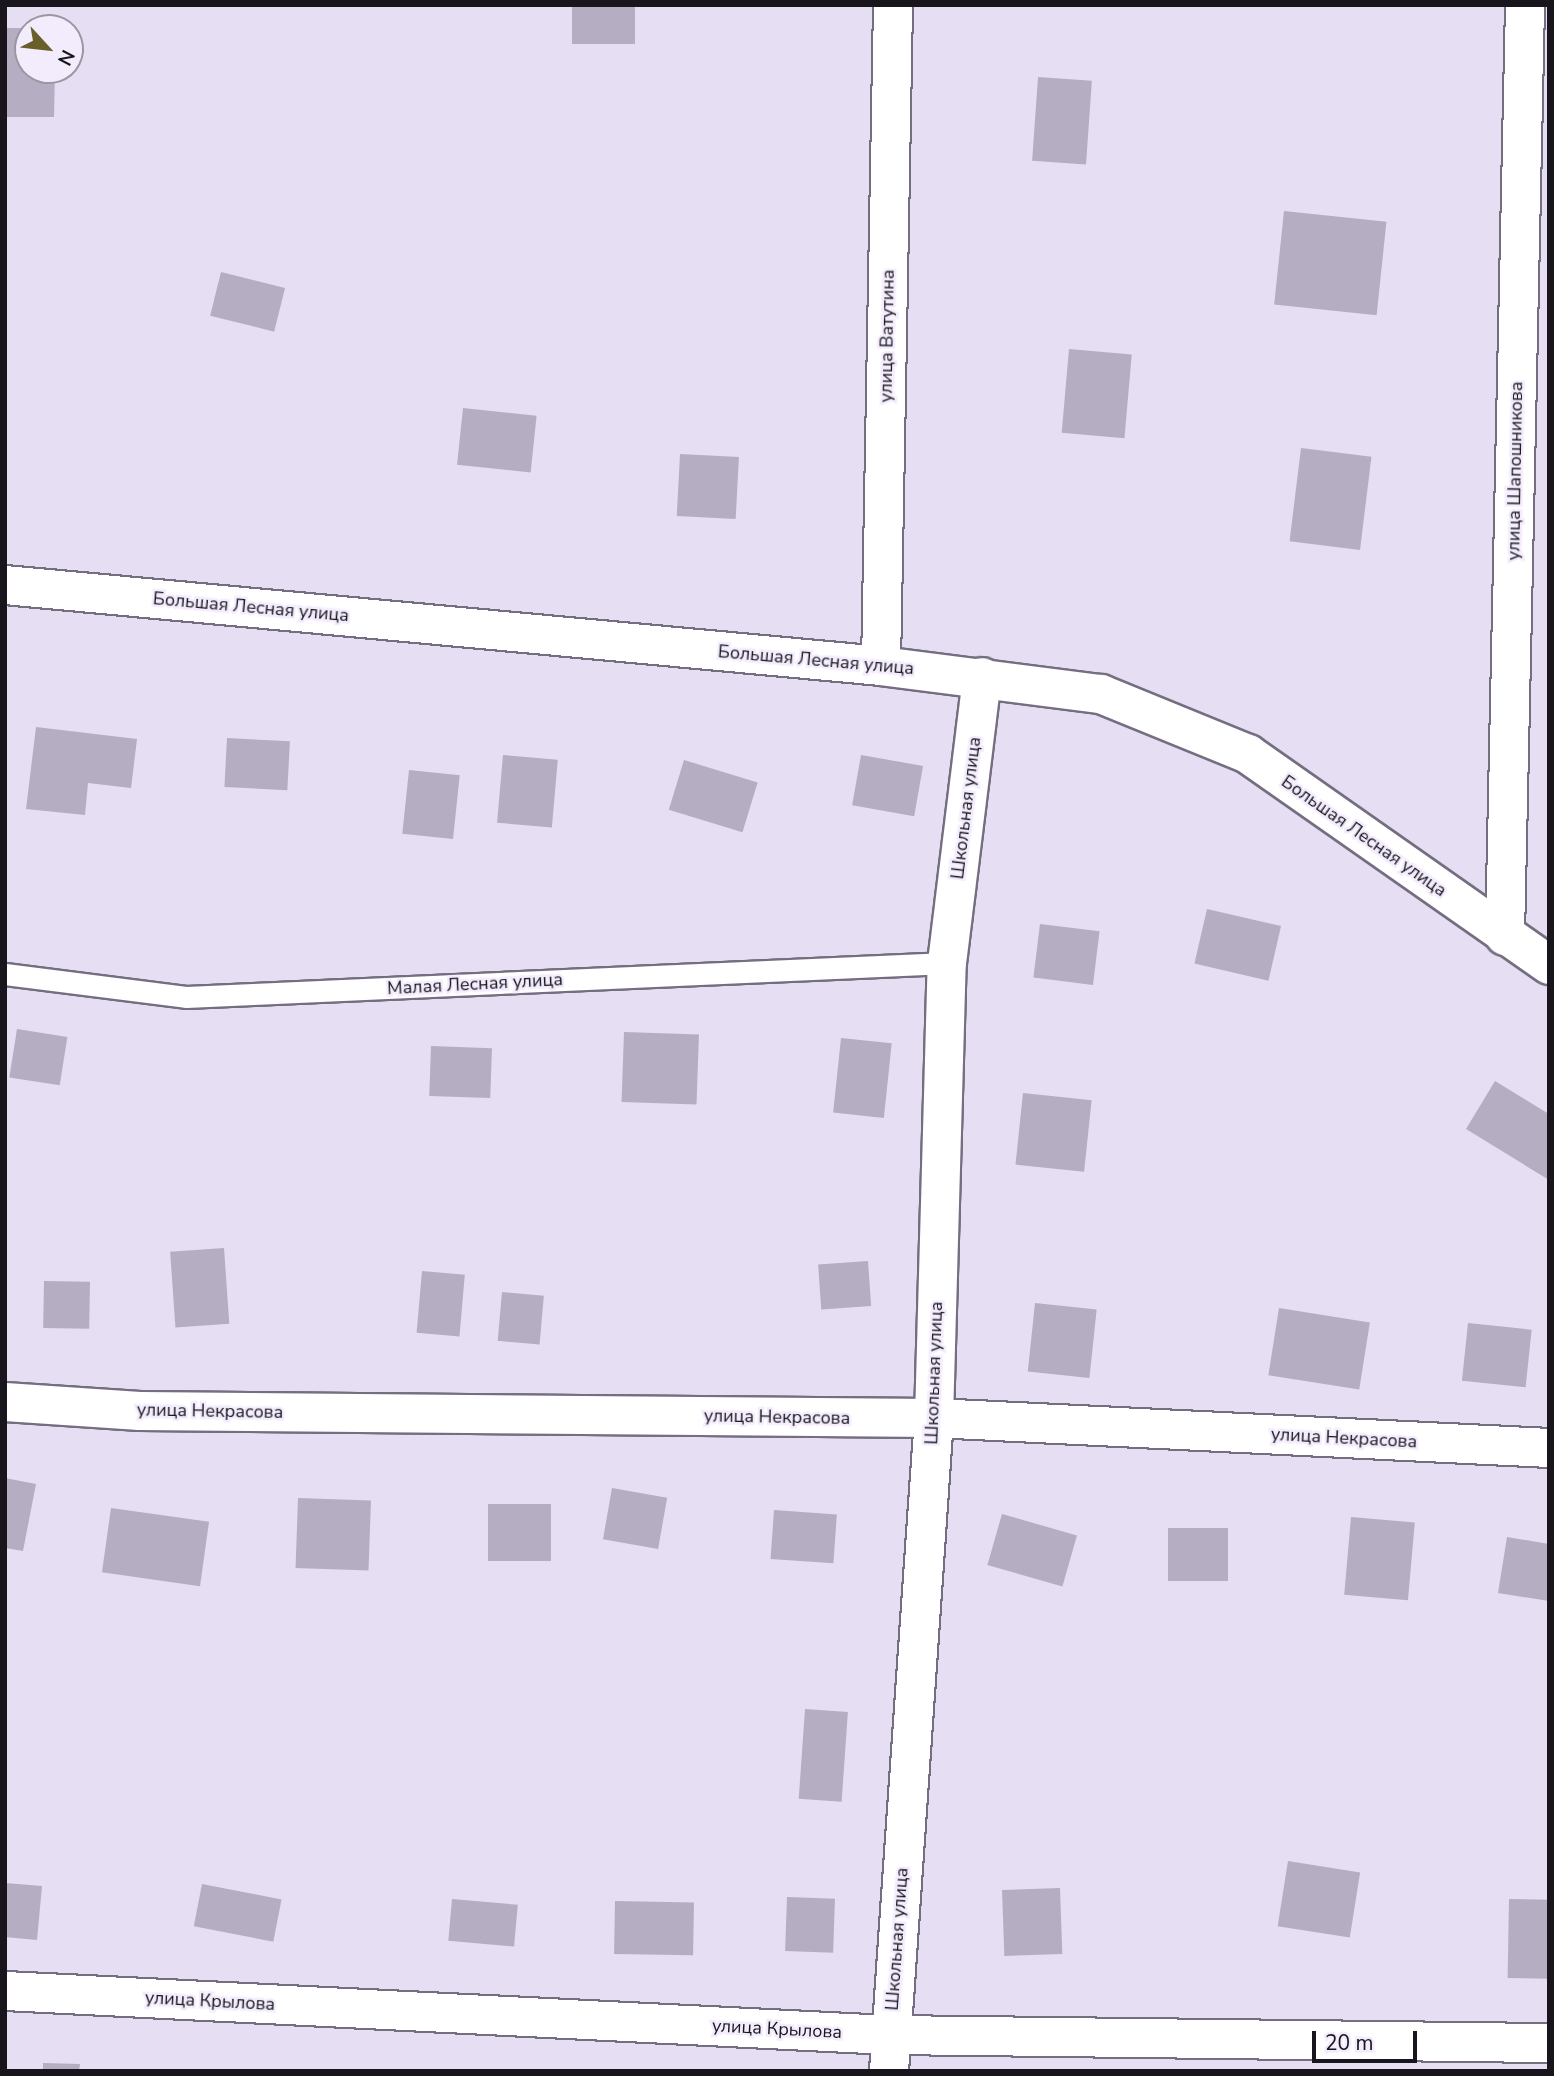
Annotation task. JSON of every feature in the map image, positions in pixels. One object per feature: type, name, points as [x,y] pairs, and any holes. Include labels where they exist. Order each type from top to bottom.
[{"type":"street","name":"улица Ватутина","points":[[881,666],[893,5]]},
{"type":"street","name":"улица Шапошникова","points":[[1506,936],[1525,5]]},
{"type":"street","name":"Большая Лесная улица","points":[[5,585],[881,666],[1101,694],[1248,754],[1549,965]]},
{"type":"street","name":"Школьная улица","points":[[890,2053],[934,1418],[947,963],[982,677]]},
{"type":"street","name":"улица Некрасова","points":[[5,1402],[140,1411],[934,1418],[1549,1448]]},
{"type":"street","name":"улица Крылова","points":[[5,1991],[890,2053],[1549,2043]]},
{"type":"lane","name":"Малая Лесная улица","points":[[5,974],[186,997],[947,963]]},
{"type":"building","points":[[572,5],[635,5],[635,44],[572,44]]},
{"type":"building","points":[[5,28],[14,28],[14,84],[55,84],[54,117],[5,117]]},
{"type":"building","points":[[1038,77],[1092,81],[1086,165],[1032,161]]},
{"type":"building","points":[[1284,211],[1386,222],[1377,315],[1274,304]]},
{"type":"building","points":[[221,272],[285,288],[274,332],[210,316]]},
{"type":"building","points":[[1069,349],[1132,354],[1124,438],[1062,433]]},
{"type":"building","points":[[463,408],[537,416],[531,472],[457,465]]},
{"type":"building","points":[[1301,448],[1371,457],[1360,550],[1290,541]]},
{"type":"building","points":[[680,454],[739,457],[736,519],[677,516]]},
{"type":"building","points":[[36,727],[137,739],[131,788],[88,783],[85,815],[26,809]]},
{"type":"building","points":[[227,738],[290,741],[287,790],[224,787]]},
{"type":"building","points":[[503,755],[558,760],[552,828],[497,823]]},
{"type":"building","points":[[861,755],[923,766],[914,816],[852,805]]},
{"type":"building","points":[[684,760],[758,783],[742,832],[669,810]]},
{"type":"building","points":[[409,770],[460,775],[453,839],[402,834]]},
{"type":"building","points":[[1207,909],[1281,926],[1268,981],[1194,964]]},
{"type":"building","points":[[1040,924],[1100,931],[1093,985],[1033,978]]},
{"type":"building","points":[[17,1029],[67,1037],[60,1085],[9,1077]]},
{"type":"building","points":[[624,1032],[699,1035],[697,1105],[622,1102]]},
{"type":"building","points":[[841,1038],[892,1043],[884,1118],[833,1113]]},
{"type":"building","points":[[431,1046],[492,1048],[490,1098],[429,1096]]},
{"type":"building","points":[[1495,1081],[1549,1114],[1549,1180],[1466,1129]]},
{"type":"building","points":[[1023,1093],[1092,1100],[1084,1172],[1015,1165]]},
{"type":"building","points":[[224,1248],[229,1324],[175,1328],[170,1252]]},
{"type":"building","points":[[868,1261],[871,1306],[821,1309],[818,1264]]},
{"type":"building","points":[[422,1271],[465,1275],[459,1337],[417,1333]]},
{"type":"building","points":[[44,1281],[90,1282],[89,1329],[43,1328]]},
{"type":"building","points":[[502,1292],[544,1296],[540,1344],[498,1341]]},
{"type":"building","points":[[1035,1303],[1097,1309],[1089,1378],[1028,1372]]},
{"type":"building","points":[[1279,1308],[1370,1322],[1359,1390],[1268,1375]]},
{"type":"building","points":[[1468,1323],[1532,1330],[1526,1387],[1462,1381]]},
{"type":"building","points":[[5,1478],[36,1484],[23,1551],[5,1548]]},
{"type":"building","points":[[612,1488],[667,1498],[658,1549],[603,1539]]},
{"type":"building","points":[[298,1498],[371,1501],[369,1571],[296,1568]]},
{"type":"building","points":[[488,1504],[551,1504],[551,1561],[488,1561]]},
{"type":"building","points":[[111,1508],[209,1522],[200,1586],[102,1572]]},
{"type":"building","points":[[774,1510],[837,1514],[833,1563],[771,1559]]},
{"type":"building","points":[[1002,1514],[1077,1535],[1062,1586],[987,1565]]},
{"type":"building","points":[[1351,1517],[1415,1523],[1408,1600],[1344,1595]]},
{"type":"building","points":[[1168,1528],[1228,1528],[1228,1581],[1168,1581]]},
{"type":"building","points":[[1507,1537],[1549,1544],[1549,1601],[1498,1593]]},
{"type":"building","points":[[805,1709],[848,1712],[842,1802],[799,1799]]},
{"type":"building","points":[[1288,1861],[1360,1872],[1350,1938],[1278,1926]]},
{"type":"building","points":[[5,1883],[42,1886],[37,1940],[5,1937]]},
{"type":"building","points":[[202,1884],[282,1899],[273,1942],[194,1926]]},
{"type":"building","points":[[1060,1888],[1062,1954],[1004,1956],[1002,1890]]},
{"type":"building","points":[[787,1897],[835,1899],[833,1953],[785,1951]]},
{"type":"building","points":[[452,1899],[518,1905],[514,1947],[448,1941]]},
{"type":"building","points":[[1509,1899],[1549,1900],[1548,1979],[1508,1978]]},
{"type":"building","points":[[615,1901],[694,1902],[693,1955],[614,1954]]},
{"type":"building","points":[[43,2063],[80,2064],[79,2071],[43,2071]]}]
